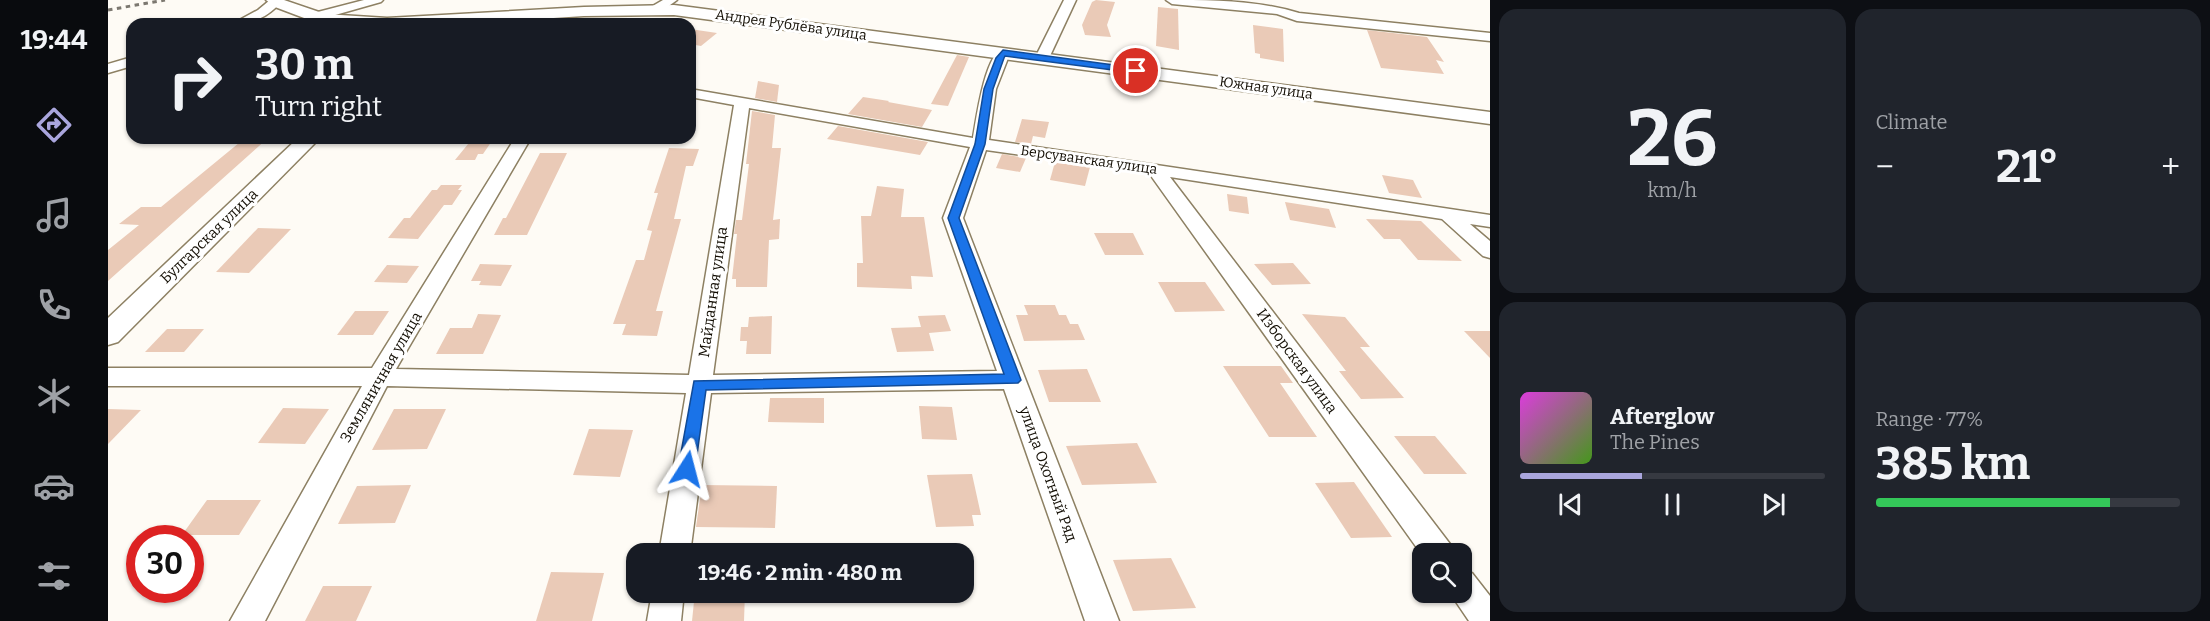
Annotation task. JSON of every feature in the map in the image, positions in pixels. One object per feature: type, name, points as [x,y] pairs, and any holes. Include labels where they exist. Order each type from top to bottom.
[{"type":"street","points":[[328,18],[377,0]]},
{"type":"street","points":[[655,10],[671,0]]},
{"type":"street","points":[[1042,58],[1070,0]]},
{"type":"street","points":[[1172,0],[1278,5],[1297,17],[1490,37]]},
{"type":"street","points":[[251,18],[262,13],[274,1],[318,18]]},
{"type":"street","name":"Андрея Рублёва улица","points":[[473,18],[655,10],[706,14],[1042,58]]},
{"type":"street","name":"улица Охотный Ряд","points":[[1003,53],[989,89],[980,144],[954,218],[1102,621]]},
{"type":"street","name":"Южная улица","points":[[1042,58],[1490,118]]},
{"type":"street","points":[[108,69],[126,63]]},
{"type":"street","name":"Берсуванская улица","points":[[696,94],[980,144],[1490,221]]},
{"type":"street","name":"Майданная улица","points":[[676,543],[742,101]]},
{"type":"street","name":"Булгарская улица","points":[[108,335],[304,144]]},
{"type":"street","name":"Земляничная улица","points":[[247,621],[379,377],[519,144]]},
{"type":"street","name":"Изборская улица","points":[[1155,169],[1431,543]]},
{"type":"street","points":[[1446,213],[1490,252]]},
{"type":"street","points":[[108,377],[379,377],[699,384],[1013,380]]},
{"type":"street","points":[[1472,598],[1489,621]]},
{"type":"street","points":[[664,621],[666,603]]},
{"type":"building","points":[[1096,0],[1115,2],[1107,25],[1111,37],[1085,35],[1082,25],[1092,2]]},
{"type":"building","points":[[1158,7],[1178,9],[1179,50],[1156,46]]},
{"type":"building","points":[[1253,25],[1283,29],[1284,62],[1260,58],[1260,54],[1255,53]]},
{"type":"building","points":[[696,30],[717,33],[701,46],[696,45]]},
{"type":"building","points":[[1367,30],[1427,37],[1444,62],[1436,60],[1444,74],[1381,68]]},
{"type":"building","points":[[957,55],[969,57],[948,106],[931,104]]},
{"type":"building","points":[[758,81],[779,85],[777,102],[755,98]]},
{"type":"building","points":[[863,97],[932,110],[922,127],[848,114]]},
{"type":"building","points":[[752,111],[775,115],[772,148],[781,148],[773,220],[780,219],[779,239],[769,240],[767,287],[736,287],[736,279],[732,279],[737,234],[734,234],[736,220],[742,220],[749,164],[746,164]]},
{"type":"building","points":[[1022,119],[1049,122],[1045,138],[1033,136],[1031,144],[1015,142]]},
{"type":"building","points":[[838,126],[928,142],[920,155],[827,139]]},
{"type":"building","points":[[238,144],[261,144],[108,281],[108,250],[139,225],[119,224],[141,207],[161,207]]},
{"type":"building","points":[[468,144],[490,144],[483,154],[478,154],[475,160],[455,160]]},
{"type":"building","points":[[669,148],[699,149],[693,166],[686,166],[674,219],[681,219],[656,311],[663,311],[657,336],[622,335],[626,324],[613,324],[636,260],[644,260],[652,231],[647,230],[658,193],[654,193]]},
{"type":"building","points":[[540,153],[567,153],[527,235],[494,235],[503,218],[506,218]]},
{"type":"building","points":[[1002,154],[1026,158],[1020,172],[996,168]]},
{"type":"building","points":[[1055,162],[1090,167],[1085,186],[1050,180]]},
{"type":"building","points":[[1382,175],[1413,180],[1422,198],[1389,193]]},
{"type":"building","points":[[441,185],[462,185],[458,190],[462,190],[452,205],[444,205],[418,239],[388,238],[404,218],[410,218],[432,190],[437,190]]},
{"type":"building","points":[[877,186],[904,189],[901,217],[924,217],[933,277],[911,276],[912,289],[857,287],[857,263],[863,263],[861,216],[871,216]]},
{"type":"building","points":[[1227,194],[1247,197],[1249,214],[1229,211]]},
{"type":"building","points":[[1285,202],[1329,209],[1336,228],[1290,220]]},
{"type":"building","points":[[1366,219],[1421,221],[1462,261],[1418,260],[1400,239],[1384,239]]},
{"type":"building","points":[[258,228],[291,229],[249,273],[216,272]]},
{"type":"building","points":[[1094,233],[1133,233],[1144,255],[1105,255]]},
{"type":"building","points":[[1293,263],[1311,284],[1272,285],[1254,264]]},
{"type":"building","points":[[480,264],[512,265],[501,286],[479,285],[481,281],[471,281]]},
{"type":"building","points":[[387,265],[419,266],[407,283],[374,282]]},
{"type":"building","points":[[1158,282],[1205,282],[1225,311],[1175,312]]},
{"type":"building","points":[[1024,305],[1055,305],[1059,315],[1066,315],[1070,324],[1078,324],[1085,340],[1024,341],[1016,315],[1028,315]]},
{"type":"building","points":[[355,311],[389,311],[373,335],[337,335]]},
{"type":"building","points":[[478,314],[501,315],[483,354],[436,354],[450,328],[472,328]]},
{"type":"building","points":[[1302,314],[1345,317],[1370,347],[1360,347],[1404,398],[1361,399],[1339,371],[1346,371]]},
{"type":"building","points":[[945,315],[951,331],[929,333],[934,351],[897,352],[891,328],[921,327],[918,316]]},
{"type":"building","points":[[772,316],[771,354],[746,354],[747,341],[740,341],[741,327],[748,327],[749,317]]},
{"type":"building","points":[[167,329],[204,329],[184,352],[145,352]]},
{"type":"building","points":[[1464,331],[1490,331],[1490,358]]},
{"type":"building","points":[[1223,366],[1281,366],[1293,383],[1280,383],[1317,437],[1269,437]]},
{"type":"building","points":[[1087,369],[1101,402],[1049,402],[1038,370]]},
{"type":"building","points":[[770,398],[824,398],[824,423],[768,422]]},
{"type":"building","points":[[919,406],[952,407],[957,440],[922,439]]},
{"type":"building","points":[[283,408],[329,409],[305,444],[258,443]]},
{"type":"building","points":[[108,409],[141,410],[108,444]]},
{"type":"building","points":[[394,409],[446,409],[427,449],[372,450]]},
{"type":"building","points":[[589,429],[633,430],[620,477],[573,475]]},
{"type":"building","points":[[1394,436],[1435,436],[1467,474],[1424,474]]},
{"type":"building","points":[[1137,443],[1157,483],[1082,485],[1066,446]]},
{"type":"building","points":[[972,474],[981,515],[972,515],[974,526],[936,527],[927,475]]},
{"type":"building","points":[[1354,482],[1392,537],[1351,538],[1315,483]]},
{"type":"building","points":[[411,485],[395,523],[338,524],[357,486]]},
{"type":"building","points":[[702,485],[777,486],[775,528],[696,527]]},
{"type":"building","points":[[207,500],[261,500],[239,535],[204,535],[204,525],[189,525]]},
{"type":"building","points":[[1171,558],[1196,608],[1133,611],[1113,560]]},
{"type":"building","points":[[551,572],[604,573],[592,621],[536,621]]},
{"type":"building","points":[[323,586],[372,586],[356,621],[305,621]]},
{"type":"building","points":[[694,603],[745,603],[744,621],[692,621]]},
{"type":"railway","points":[[108,10],[165,0]]},
{"type":"route","points":[[687,469],[699,384],[1013,380],[954,218],[980,144],[989,89],[1000,58],[1003,53],[1136,71]]}]
